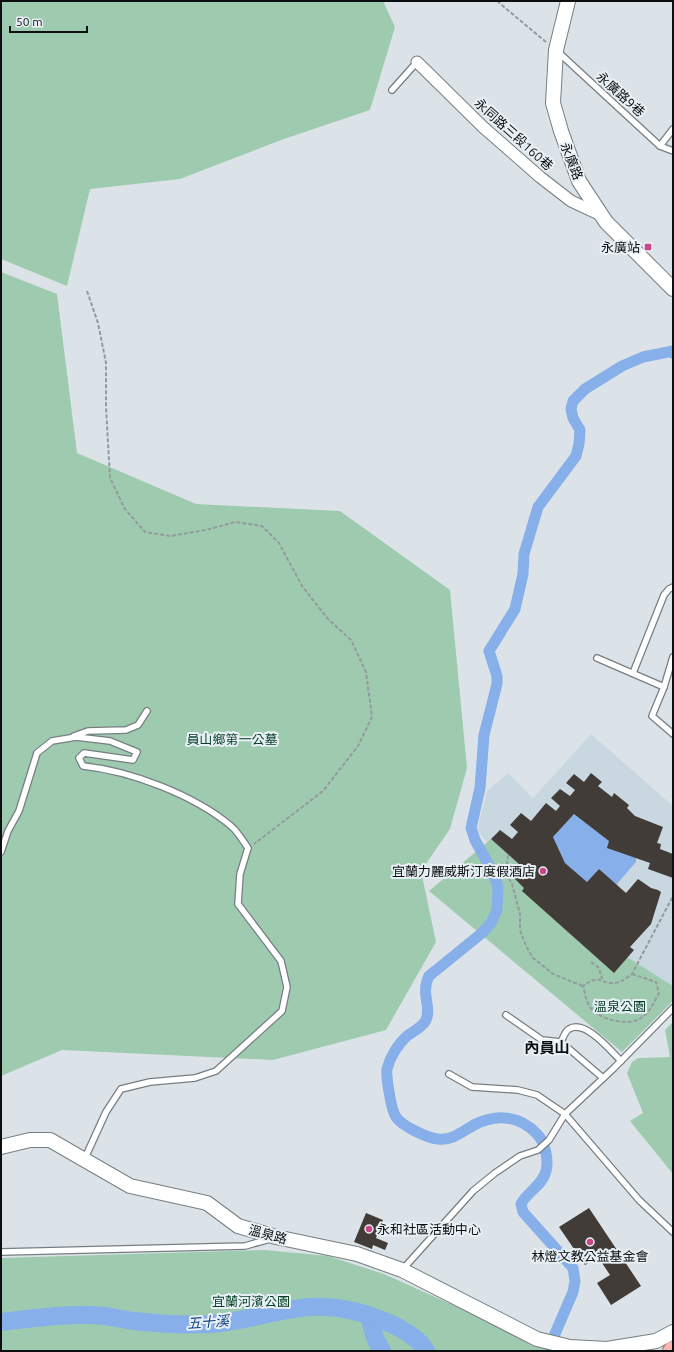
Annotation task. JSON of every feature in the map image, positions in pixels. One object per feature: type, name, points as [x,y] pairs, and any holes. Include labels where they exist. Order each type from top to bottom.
[{"type":"street","name":"永廣路","points":[[568,1],[556,50],[553,103],[561,131],[579,181],[606,222],[673,289]]},
{"type":"street","name":"永同路三段160巷","points":[[417,62],[483,127],[540,177],[571,201],[601,215]]},
{"type":"street","name":"溫泉路","points":[[1,1147],[30,1140],[50,1140],[85,1158],[130,1186],[207,1203],[238,1226],[276,1237],[357,1254],[402,1270],[537,1339],[570,1347],[607,1348],[656,1341],[673,1332]]},
{"type":"lane","name":"永廣路9巷","points":[[556,50],[660,146],[673,151]]},
{"type":"lane","points":[[392,90],[417,62]]},
{"type":"lane","points":[[660,146],[673,129]]},
{"type":"lane","points":[[633,673],[664,595],[669,589],[673,588]]},
{"type":"lane","points":[[673,657],[664,687],[652,716],[673,734]]},
{"type":"lane","points":[[597,658],[664,687]]},
{"type":"lane","points":[[1,852],[8,831],[19,811],[38,753],[52,741],[88,731],[126,730],[138,725],[147,711]]},
{"type":"lane","points":[[66,738],[76,737],[110,741],[137,752],[133,760],[84,753],[78,758],[83,766],[102,768],[186,796],[232,827],[248,848],[240,874],[238,904],[281,961],[287,987],[282,1011],[216,1071],[195,1078],[150,1082],[122,1089],[106,1112],[85,1158]]},
{"type":"lane","points":[[402,1270],[473,1191],[495,1172],[520,1156],[538,1150],[549,1140],[565,1114],[621,1061],[673,1008]]},
{"type":"lane","points":[[506,1016],[542,1040],[561,1042],[603,1078]]},
{"type":"lane","points":[[561,1042],[567,1030],[574,1026],[585,1028],[621,1061]]},
{"type":"lane","points":[[449,1074],[472,1087],[518,1090],[537,1095],[565,1114],[639,1200],[673,1232]]},
{"type":"lane","points":[[1,1252],[245,1246],[276,1237]]},
{"type":"path","points":[[497,1],[556,50]]},
{"type":"path","points":[[87,291],[98,322],[106,363],[106,407],[110,478],[125,509],[145,532],[170,536],[206,530],[235,522],[262,526],[279,543],[302,586],[328,619],[351,640],[366,672],[372,717],[358,746],[323,791],[248,848]]},
{"type":"path","points":[[508,855],[506,873],[512,884],[520,914],[520,930],[526,946],[533,958],[553,974],[583,986]]},
{"type":"path","points":[[583,986],[591,981],[602,979],[613,983],[622,981],[632,974],[673,896]]},
{"type":"path","points":[[591,962],[599,968],[602,979]]},
{"type":"path","points":[[583,986],[590,1008],[606,1018],[624,1022],[640,1020],[651,1008],[659,993],[656,982],[632,974]]},
{"type":"shaded area","name":"宜蘭力麗威斯汀度假酒店","points":[[591,734],[673,806],[673,986],[627,957],[614,973],[506,873],[500,858],[477,830],[487,791],[508,773],[533,798]]},
{"type":"green space","points":[[1,1],[383,1],[395,27],[370,110],[281,140],[180,179],[90,189],[67,286],[1,259]]},
{"type":"green space","name":"員山鄉第一公墓","points":[[1,272],[57,294],[77,453],[196,504],[340,511],[450,590],[467,768],[450,829],[421,871],[436,942],[386,1030],[273,1060],[62,1050],[1,1076]]},
{"type":"green space","name":"溫泉公園","points":[[491,839],[519,864],[509,873],[614,972],[627,957],[673,986],[673,1001],[622,1052],[429,891]]},
{"type":"green space","points":[[673,1022],[673,1174],[630,1121],[643,1113],[627,1073],[632,1062],[638,1058],[670,1057],[665,1030]]},
{"type":"green space","name":"宜蘭河濱公園","points":[[265,1250],[328,1256],[384,1274],[555,1351],[1,1351],[1,1258]]},
{"type":"water","points":[[574,814],[636,858],[636,862],[616,885],[599,869],[587,882],[565,863],[553,837]]},
{"type":"building","name":"宜蘭力麗威斯汀度假酒店","points":[[591,773],[602,782],[598,786],[612,797],[614,793],[629,805],[627,808],[635,816],[663,827],[657,843],[661,844],[660,849],[673,854],[673,878],[648,869],[650,863],[607,848],[609,841],[574,814],[553,837],[565,863],[587,882],[599,869],[626,893],[638,879],[651,888],[661,892],[651,924],[630,947],[634,950],[614,973],[522,891],[524,888],[509,873],[519,864],[491,839],[500,830],[512,839],[518,832],[510,825],[521,813],[531,821],[546,803],[556,811],[560,806],[551,798],[560,789],[570,796],[575,790],[566,783],[574,774],[584,782]]},
{"type":"building","name":"林燈文教公益基金會","points":[[589,1208],[641,1286],[611,1305],[597,1283],[610,1275],[598,1257],[585,1265],[559,1227]]},
{"type":"building","name":"永和社區活動中心","points":[[366,1213],[383,1220],[376,1238],[388,1243],[385,1250],[373,1245],[372,1249],[354,1242]]},
{"type":"waterway","points":[[550,1351],[554,1336],[573,1292],[575,1281],[573,1268],[523,1212],[521,1204],[542,1180],[546,1171],[546,1151],[540,1137],[523,1123],[508,1118],[483,1121],[457,1135],[443,1139],[433,1138],[421,1134],[409,1128],[396,1117],[392,1108],[389,1093],[387,1069],[392,1055],[400,1043],[426,1020],[428,1010],[426,988],[429,976],[482,933],[491,923],[497,910],[498,886],[491,869],[475,840],[471,828],[480,788],[484,735],[497,684],[497,676],[489,651],[515,609],[523,574],[524,554],[538,507],[576,456],[580,430],[573,418],[571,409],[573,401],[585,389],[622,366],[643,357],[673,351]]},
{"type":"waterway","points":[[666,352],[673,358]]},
{"type":"waterway","name":"五十溪","points":[[1,1322],[52,1316],[91,1315],[153,1323],[212,1324],[298,1308],[326,1307],[338,1308],[366,1315],[395,1326],[408,1333],[419,1342],[426,1351]]},
{"type":"waterway","points":[[369,1316],[375,1338],[382,1351]]},
{"type":"place","name":"永廣站","points":[[648,247]]},
{"type":"place","name":"宜蘭力麗威斯汀度假酒店","points":[[543,871]]},
{"type":"place","name":"永和社區活動中心","points":[[369,1229]]},
{"type":"place","name":"林燈文教公益基金會","points":[[590,1242]]},
{"type":"district","name":"內員山","points":[[547,1047]]}]
